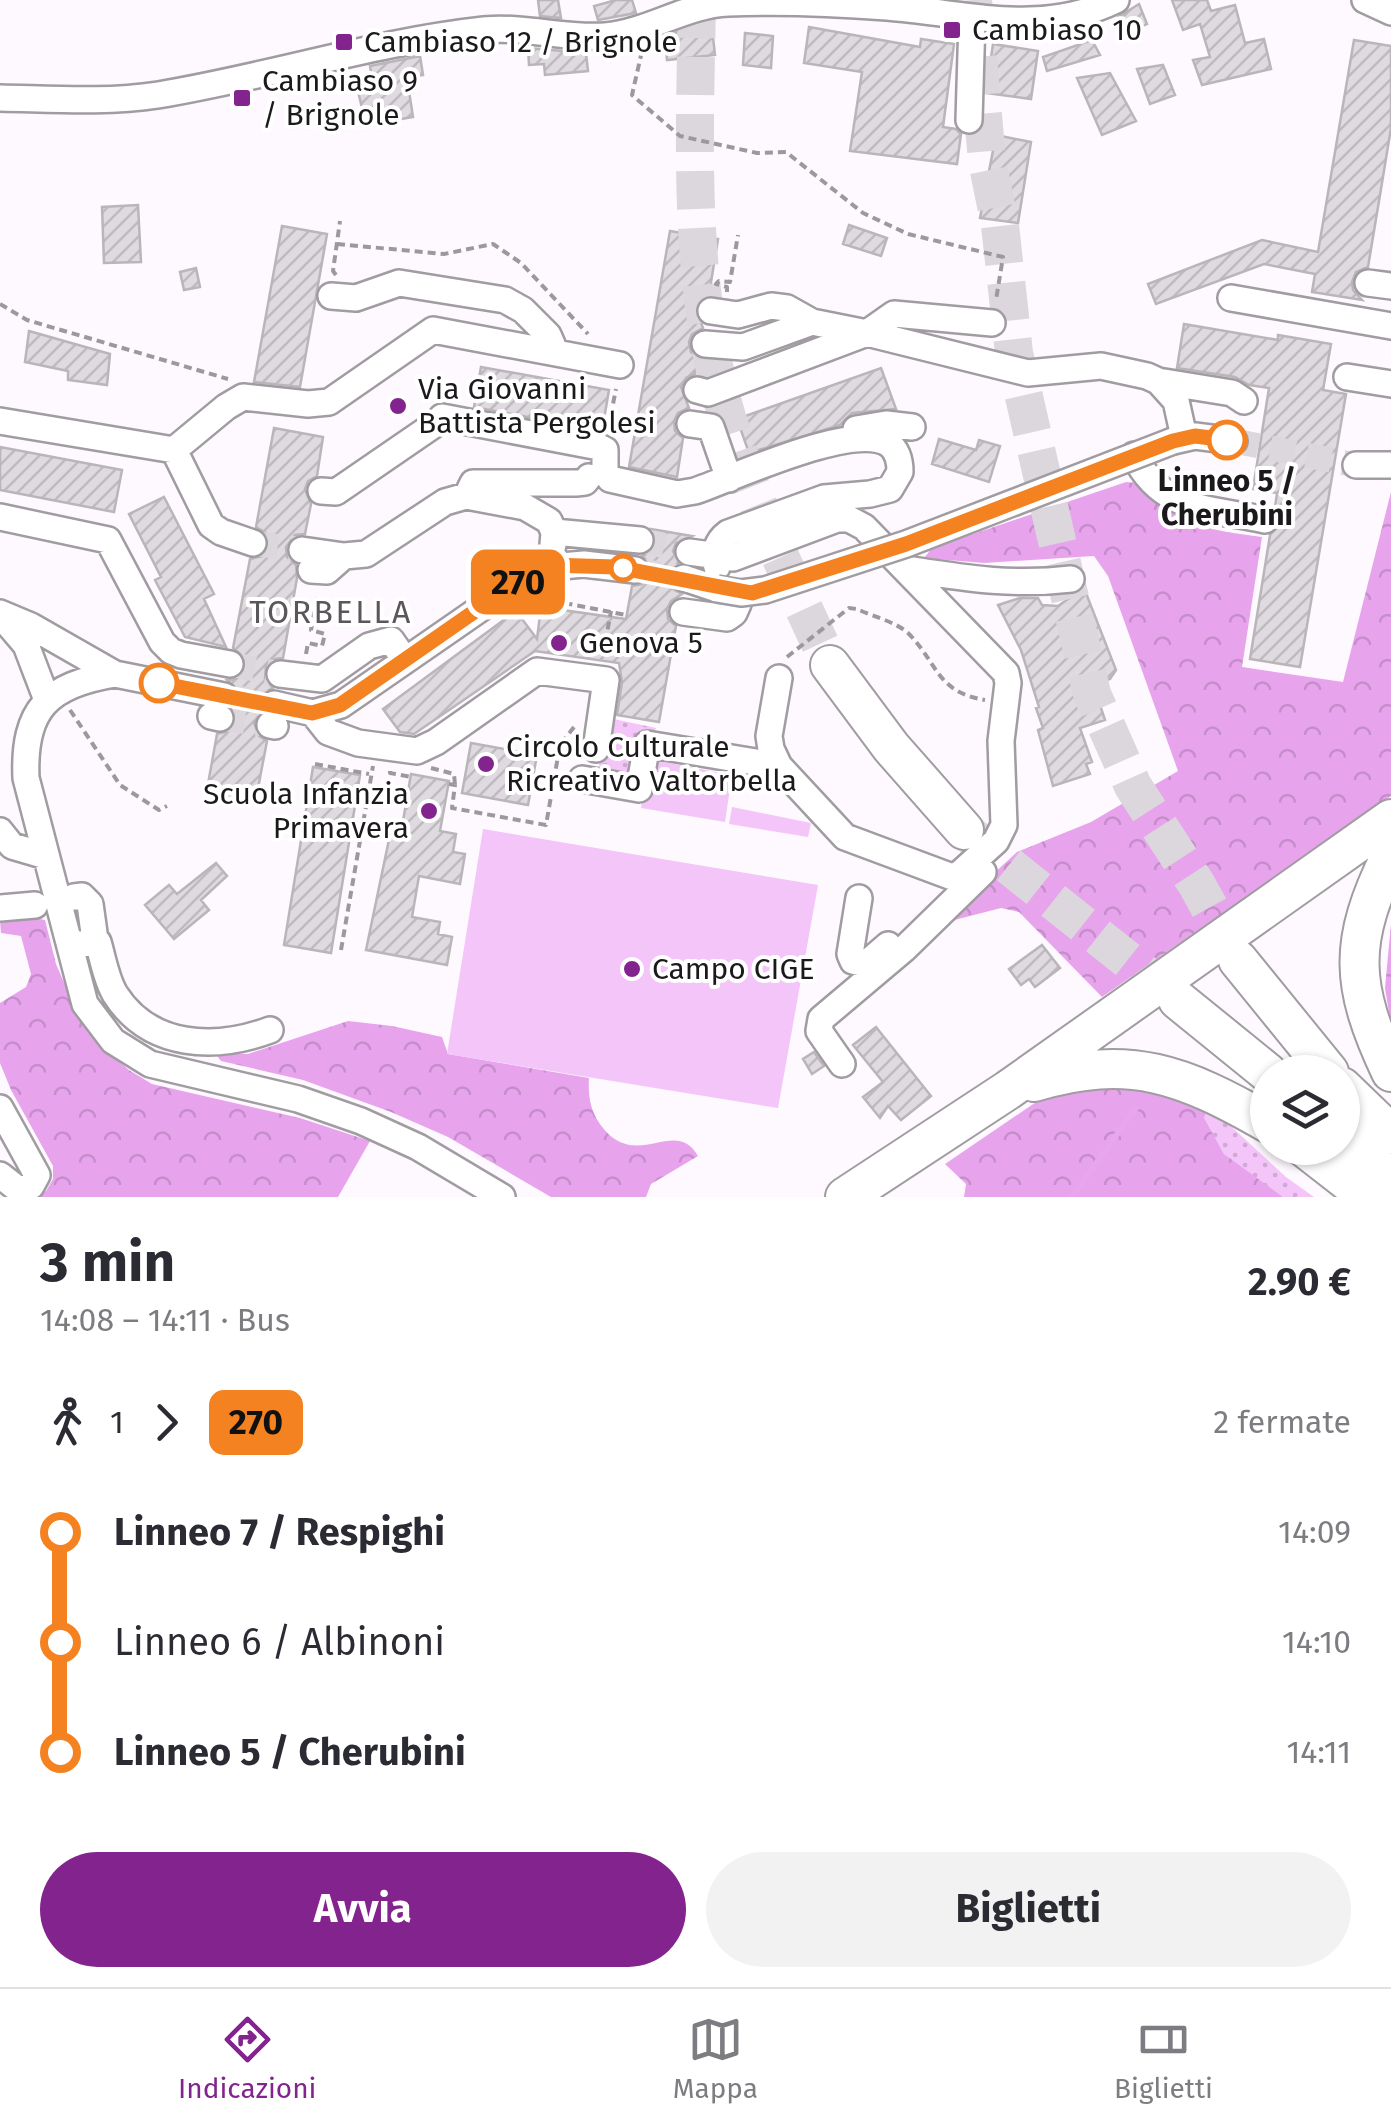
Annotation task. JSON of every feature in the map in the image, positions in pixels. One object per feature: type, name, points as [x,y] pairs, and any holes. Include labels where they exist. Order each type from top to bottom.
[{"type":"highway","points":[[830,664],[890,747],[982,833]]},
{"type":"highway","points":[[845,1197],[1008,1090],[1391,819]]},
{"type":"highway","points":[[1391,855],[1368,906],[1358,956],[1360,991],[1368,1025],[1391,1072]]},
{"type":"highway","points":[[1238,960],[1315,1055]]},
{"type":"highway","points":[[1178,1000],[1250,1058]]},
{"type":"highway","points":[[1008,1090],[1074,1070],[1132,1067],[1215,1092],[1250,1112]]},
{"type":"highway","points":[[1360,1104],[1391,1134]]},
{"type":"highway","points":[[1360,1152],[1391,1179]]},
{"type":"highway","points":[[1327,1165],[1368,1197]]},
{"type":"street","points":[[0,98],[116,100],[158,95],[387,46],[484,30],[602,36],[647,27],[707,4],[889,4],[972,19],[1051,21],[1078,16],[1116,0]]},
{"type":"street","points":[[1365,0],[1391,12]]},
{"type":"street","points":[[969,120],[972,19]]},
{"type":"street","points":[[344,297],[399,283],[505,300],[523,310],[548,335],[552,344],[545,351]]},
{"type":"street","points":[[1231,298],[1391,326]]},
{"type":"street","points":[[712,311],[738,315],[771,306],[786,308],[812,322],[1028,373],[1100,366],[1158,381],[1232,393],[1244,401]]},
{"type":"street","points":[[697,390],[708,393],[866,332],[894,314],[992,323]]},
{"type":"street","points":[[705,344],[743,347],[812,322]]},
{"type":"street","points":[[0,422],[174,450],[242,397],[308,404],[329,402],[428,331],[620,365]]},
{"type":"street","points":[[1347,377],[1391,384]]},
{"type":"street","points":[[1158,381],[1176,401],[1178,439]]},
{"type":"street","points":[[321,491],[336,492],[446,418],[594,445],[606,442],[605,471],[610,479],[677,494],[856,429],[886,424],[912,426]]},
{"type":"street","points":[[690,424],[712,427],[729,478]]},
{"type":"street","points":[[715,574],[740,593],[765,590],[906,544],[1178,439],[1234,442]]},
{"type":"street","points":[[683,612],[726,618],[734,613],[715,574],[722,538],[728,533],[824,498],[881,493],[897,481],[900,461],[888,444],[871,440],[819,444]]},
{"type":"street","points":[[174,450],[211,525],[220,532],[253,542]]},
{"type":"street","points":[[1134,455],[1152,484],[1171,498],[1265,520]]},
{"type":"street","points":[[1356,466],[1391,466]]},
{"type":"street","points":[[466,496],[473,484],[576,483],[589,477]]},
{"type":"street","points":[[312,564],[374,551],[445,502],[466,496],[525,506],[549,522],[554,532],[549,565]]},
{"type":"street","points":[[0,516],[108,540],[170,651],[230,664]]},
{"type":"street","points":[[684,578],[715,574],[733,558],[843,518],[864,526],[1002,668],[1008,683],[1001,741],[1004,826],[982,833],[955,878],[886,947],[860,965],[850,954],[859,898]]},
{"type":"street","points":[[554,532],[640,540]]},
{"type":"street","points":[[273,719],[340,705],[504,591],[549,565],[584,564],[635,570]]},
{"type":"street","points":[[906,569],[993,583],[1070,579]]},
{"type":"street","points":[[0,614],[31,626],[115,674],[218,710]]},
{"type":"street","points":[[0,614],[26,645],[52,696]]},
{"type":"street","points":[[291,676],[322,679],[369,646],[390,640],[405,660]]},
{"type":"street","points":[[312,713],[328,732],[376,746],[423,750],[537,671],[601,671],[606,680],[596,749]]},
{"type":"street","points":[[115,674],[86,679],[52,696],[33,719],[25,757],[26,778],[91,1016],[113,1041],[150,1064],[298,1099],[361,1120],[418,1147],[502,1197]]},
{"type":"street","points":[[779,678],[769,736],[780,766],[844,837],[955,878]]},
{"type":"street","points":[[582,779],[639,790],[647,744],[780,766]]},
{"type":"street","points":[[0,831],[12,846],[46,856]]},
{"type":"street","points":[[842,1064],[820,1031],[821,1019],[904,949],[1002,854],[1004,844],[982,833]]},
{"type":"street","points":[[74,897],[87,898],[114,992],[129,1011],[159,1032],[184,1042],[207,1044],[244,1039],[270,1030]]},
{"type":"street","points":[[0,908],[34,905]]},
{"type":"street","points":[[70,946],[96,940]]},
{"type":"street","points":[[0,1108],[37,1176],[31,1186],[19,1190],[0,1175]]},
{"type":"path","points":[[647,27],[632,95],[680,136],[757,152],[786,152],[864,213],[908,234],[1003,257],[992,323]]},
{"type":"path","points":[[340,221],[333,271],[344,297]]},
{"type":"path","points":[[712,311],[716,293],[728,291],[716,284],[730,282],[738,235]]},
{"type":"path","points":[[337,244],[444,254],[493,244],[521,263],[620,365],[606,442]]},
{"type":"path","points":[[0,304],[27,320],[238,382]]},
{"type":"path","points":[[291,676],[308,643],[322,646],[325,634],[311,630],[312,564]]},
{"type":"path","points":[[504,591],[626,615]]},
{"type":"path","points":[[779,678],[782,661],[852,608],[906,631],[954,691],[1004,704]]},
{"type":"path","points":[[601,671],[611,610]]},
{"type":"path","points":[[52,696],[120,785],[159,810],[167,806]]},
{"type":"path","points":[[432,770],[454,774],[452,808],[546,825],[560,745],[577,724]]},
{"type":"path","points":[[342,950],[376,746]]},
{"type":"path","points":[[315,764],[372,774]]},
{"type":"path","points":[[390,774],[411,777]]},
{"type":"shaded area","points":[[609,718],[656,728],[636,784],[597,776]]},
{"type":"shaded area","points":[[648,759],[732,775],[725,822],[641,808]]},
{"type":"shaded area","points":[[732,807],[811,823],[808,837],[729,824]]},
{"type":"shaded area","name":"Campo CIGE","points":[[483,829],[818,885],[778,1108],[447,1054]]},
{"type":"shaded area","points":[[1208,1105],[1250,1144],[1250,1165],[1273,1165],[1314,1197],[1283,1197],[1257,1180],[1224,1154],[1203,1118]]},
{"type":"green space","points":[[1126,482],[1138,483],[1166,509],[1194,524],[1262,537],[1242,667],[1343,682],[1391,492],[1391,796],[1102,997],[1019,912],[1001,908],[939,924],[1017,852],[1091,822],[1178,771],[1108,576],[1094,556],[984,563],[924,558],[932,548]]},
{"type":"green space","points":[[30,917],[45,920],[56,964],[81,1022],[129,1070],[152,1084],[300,1118],[370,1141],[338,1197],[27,1197],[46,1191],[53,1179],[53,1166],[0,1063],[0,1003],[26,987],[31,974],[21,936],[1,933],[0,921]]},
{"type":"green space","points":[[1391,924],[1391,1024],[1385,988]]},
{"type":"green space","points":[[348,1021],[442,1037],[448,1054],[589,1078],[594,1113],[613,1138],[640,1145],[678,1141],[689,1145],[698,1156],[651,1184],[646,1197],[551,1197],[448,1137],[391,1112],[303,1080],[221,1061],[215,1053],[248,1054]]},
{"type":"green space","points":[[1102,1079],[1208,1105],[1204,1118],[1224,1154],[1283,1197],[964,1197],[966,1184],[945,1164],[1061,1085]]},
{"type":"building","points":[[538,0],[558,0],[561,18],[540,16]]},
{"type":"building","points":[[632,0],[636,13],[598,20],[594,6]]},
{"type":"building","points":[[1172,0],[1207,0],[1211,11],[1235,5],[1245,43],[1264,39],[1271,69],[1202,85],[1193,60],[1210,57],[1200,24],[1183,30]]},
{"type":"building","points":[[1139,4],[1147,24],[1124,33],[1118,17]]},
{"type":"building","points":[[809,27],[920,47],[921,39],[954,44],[943,127],[961,134],[957,164],[850,151],[862,72],[804,63]]},
{"type":"building","points":[[712,28],[715,55],[667,60],[665,37],[680,31]]},
{"type":"building","points":[[745,33],[773,36],[771,68],[743,65]]},
{"type":"building","points":[[1092,40],[1100,55],[1047,71],[1043,57]]},
{"type":"building","points":[[1354,40],[1391,46],[1391,128],[1381,189],[1368,267],[1356,272],[1352,282],[1353,290],[1362,300],[1312,292],[1315,274],[1264,264],[1156,304],[1148,284],[1262,240],[1318,252]]},
{"type":"building","points":[[993,44],[1038,51],[1031,99],[986,93]]},
{"type":"building","points":[[528,48],[586,53],[588,71],[545,75],[544,64],[529,65]]},
{"type":"building","points":[[420,56],[423,75],[407,78],[413,117],[366,125],[357,87],[373,84],[370,66]]},
{"type":"building","points":[[1163,65],[1175,95],[1150,104],[1137,69]]},
{"type":"building","points":[[1110,73],[1136,121],[1102,135],[1077,78]]},
{"type":"building","points":[[996,135],[1031,142],[1018,223],[980,218]]},
{"type":"building","points":[[138,205],[141,262],[104,263],[102,207]]},
{"type":"building","points":[[849,225],[887,238],[881,256],[843,244]]},
{"type":"building","points":[[282,226],[327,234],[300,387],[254,382]]},
{"type":"building","points":[[670,231],[718,239],[709,295],[699,300],[695,308],[703,328],[692,334],[689,342],[691,352],[698,358],[695,374],[686,378],[681,387],[689,408],[678,413],[674,421],[675,431],[683,438],[677,477],[629,467]]},
{"type":"building","points":[[196,268],[200,287],[184,290],[180,272]]},
{"type":"building","points":[[1184,324],[1278,340],[1278,335],[1331,344],[1323,390],[1346,394],[1300,667],[1250,659],[1270,535],[1281,522],[1275,507],[1277,493],[1253,489],[1269,388],[1249,385],[1235,377],[1177,368]]},
{"type":"building","points":[[29,331],[110,354],[107,385],[68,380],[68,371],[25,362]]},
{"type":"building","points":[[481,367],[609,390],[602,431],[474,407]]},
{"type":"building","points":[[881,368],[896,409],[852,413],[840,425],[749,453],[737,419]]},
{"type":"building","points":[[274,428],[323,437],[317,476],[308,481],[305,489],[311,504],[305,534],[295,535],[286,547],[287,557],[296,565],[297,578],[283,658],[266,665],[265,679],[273,688],[258,701],[261,712],[254,723],[259,736],[267,741],[255,804],[206,795],[217,734],[231,730],[236,721],[233,709],[240,700],[240,692],[227,680],[236,679],[246,668],[245,658],[233,648],[250,559],[263,556],[269,547],[266,533],[256,527]]},
{"type":"building","points":[[939,439],[976,450],[979,440],[1000,446],[989,482],[932,464]]},
{"type":"building","points":[[0,447],[122,470],[114,512],[0,490]]},
{"type":"building","points":[[164,497],[214,594],[204,599],[226,647],[185,637],[155,580],[161,577],[129,514]]},
{"type":"building","points":[[651,529],[692,536],[676,543],[673,551],[678,563],[668,574],[671,588],[682,594],[667,609],[668,619],[676,626],[659,722],[617,715],[622,682],[619,663],[535,651],[414,734],[400,732],[383,709],[516,611],[537,639],[541,607],[626,619],[632,586],[642,584],[651,573],[642,556],[653,550],[656,542]]},
{"type":"building","points":[[1084,588],[1116,670],[1110,679],[1093,684],[1105,720],[1080,728],[1092,762],[1086,764],[1090,774],[1053,786],[1038,730],[1043,728],[1036,708],[1039,707],[1021,650],[998,605],[1020,598],[1038,598],[1042,605],[1058,606]]},
{"type":"building","points":[[471,743],[537,755],[528,805],[462,793]]},
{"type":"building","points":[[313,767],[360,775],[331,953],[284,945]]},
{"type":"building","points":[[411,774],[449,781],[440,831],[456,834],[453,852],[465,854],[460,884],[419,876],[412,917],[440,922],[438,934],[452,937],[447,965],[366,950],[392,825],[402,827]]},
{"type":"building","points":[[216,863],[227,876],[201,900],[209,910],[174,939],[145,905],[169,885],[177,894]]},
{"type":"building","points":[[1042,945],[1060,968],[1035,987],[1029,979],[1021,985],[1009,969]]},
{"type":"building","points":[[876,1027],[931,1096],[901,1120],[888,1106],[880,1118],[863,1097],[883,1082],[853,1045]]},
{"type":"building","points":[[814,1052],[824,1066],[812,1074],[803,1059]]},
{"type":"waterway","points":[[1072,1197],[1136,1108]]},
{"type":"tunnel","points":[[697,0],[696,195],[709,340],[741,459],[830,665]]},
{"type":"tunnel","points":[[973,0],[987,161],[1000,225],[1014,353],[1092,694],[1133,786],[1197,885],[1238,960]]},
{"type":"tunnel","points":[[1234,441],[1356,465]]},
{"type":"tunnel","points":[[640,540],[689,552]]},
{"type":"tunnel","points":[[253,543],[302,550]]},
{"type":"tunnel","points":[[635,570],[684,578]]},
{"type":"tunnel","points":[[230,664],[280,674]]},
{"type":"tunnel","points":[[224,696],[274,704]]},
{"type":"tunnel","points":[[220,718],[270,725]]},
{"type":"tunnel","points":[[964,830],[1178,1000]]},
{"type":"bus line","name":"270","points":[[159,683],[312,713],[326,710],[357,694],[504,591],[549,565],[616,567],[752,593],[906,544],[1184,437],[1227,440]]},
{"type":"place","name":"Cambiaso 10","points":[[952,30]]},
{"type":"place","name":"Cambiaso 12 / Brignole","points":[[344,42]]},
{"type":"place","name":"Cambiaso 9 / Brignole","points":[[242,98]]},
{"type":"place","name":"Via Giovanni Battista Pergolesi","points":[[398,406]]},
{"type":"place","name":"Linneo 5 / Cherubini","points":[[1227,440]]},
{"type":"place","name":"Genova 5","points":[[559,643]]},
{"type":"place","name":"Circolo Culturale Ricreativo Valtorbella","points":[[486,764]]},
{"type":"place","name":"Scuola Infanzia Primavera","points":[[429,811]]},
{"type":"place","name":"Campo CIGE","points":[[632,969]]},
{"type":"district","name":"TORBELLA","points":[[331,612]]}]
